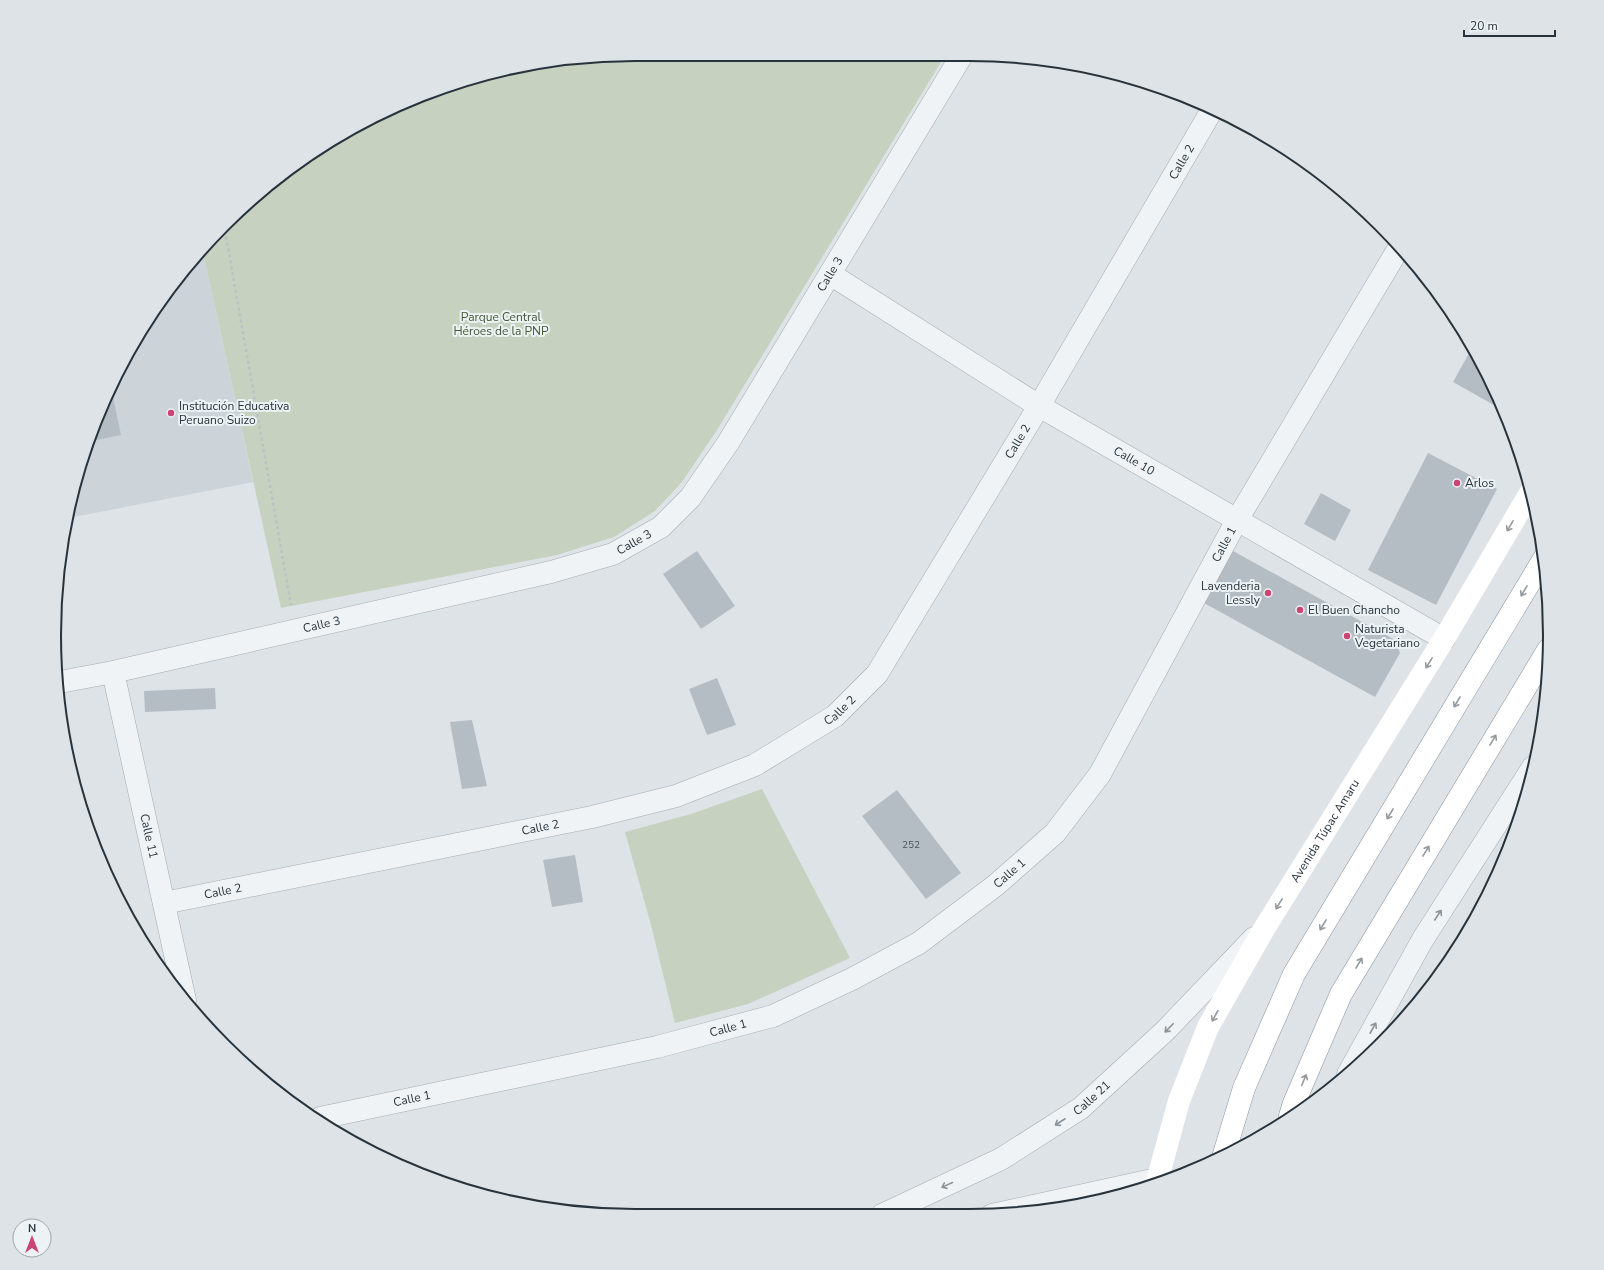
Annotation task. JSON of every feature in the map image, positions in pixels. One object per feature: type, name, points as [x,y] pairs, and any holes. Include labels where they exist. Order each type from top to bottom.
[{"type":"main road","name":"Avenida Túpac Amaru","points":[[1158,1177],[1179,1102],[1208,1027],[1264,929],[1444,639],[1526,499]]},
{"type":"main road","points":[[1226,1149],[1244,1088],[1294,974],[1539,567]]},
{"type":"main road","points":[[1292,1109],[1341,994],[1542,659]]},
{"type":"street","name":"Calle 3","points":[[63,681],[113,672],[551,572],[612,554],[661,527],[690,498],[728,443],[957,61]]},
{"type":"street","name":"Calle 2","points":[[164,903],[592,818],[676,796],[754,764],[835,716],[877,674],[1039,406],[1210,114]]},
{"type":"street","name":"Calle 1","points":[[324,1117],[657,1048],[773,1016],[852,979],[919,943],[996,885],[1055,833],[1100,774],[1237,520],[1396,252]]},
{"type":"street","name":"Calle 10","points":[[830,274],[1039,406],[1444,639]]},
{"type":"street","name":"Calle 11","points":[[113,672],[182,987]]},
{"type":"street","points":[[1357,1058],[1423,939],[1524,782]]},
{"type":"street","name":"Calle 21","points":[[895,1209],[1001,1160],[1081,1108],[1165,1031],[1264,929]]},
{"type":"street","points":[[1060,1201],[1100,1194]]},
{"type":"path","points":[[225,233],[296,630]]},
{"type":"shaded area","name":"Institución Educativa Peruano Suizo","points":[[204,256],[253,482],[73,517],[91,450],[120,381],[158,316]]},
{"type":"green space","name":"Parque Central Héroes de la PNP","points":[[635,61],[941,62],[717,430],[682,482],[655,511],[614,537],[557,555],[281,608],[204,256],[229,229],[257,203],[316,158],[381,120],[450,91],[523,72],[597,62]]},
{"type":"green space","points":[[762,789],[850,958],[748,1004],[675,1023],[651,925],[625,832],[691,814]]},
{"type":"building","points":[[1469,353],[1484,381],[1495,406],[1453,382]]},
{"type":"building","points":[[113,397],[121,435],[95,440]]},
{"type":"building","points":[[1428,453],[1497,489],[1436,605],[1368,570]]},
{"type":"building","points":[[1321,493],[1351,510],[1335,541],[1304,524]]},
{"type":"building","points":[[697,551],[735,606],[701,629],[663,574]]},
{"type":"building","points":[[1233,551],[1395,640],[1400,653],[1375,697],[1204,603]]},
{"type":"building","points":[[717,678],[736,725],[707,735],[689,689]]},
{"type":"building","points":[[215,688],[216,709],[145,712],[144,691]]},
{"type":"building","points":[[472,720],[487,786],[462,789],[450,722]]},
{"type":"building","points":[[897,790],[961,873],[926,899],[862,816]]},
{"type":"building","points":[[575,855],[583,902],[552,907],[543,860]]},
{"type":"place","name":"Institución Educativa Peruano Suizo","points":[[171,413]]},
{"type":"place","name":"Arlos","points":[[1457,483]]},
{"type":"place","name":"Lavenderia Lessly","points":[[1268,593]]},
{"type":"place","name":"El Buen Chancho","points":[[1300,610]]},
{"type":"place","name":"Naturista Vegetariano","points":[[1347,636]]}]
